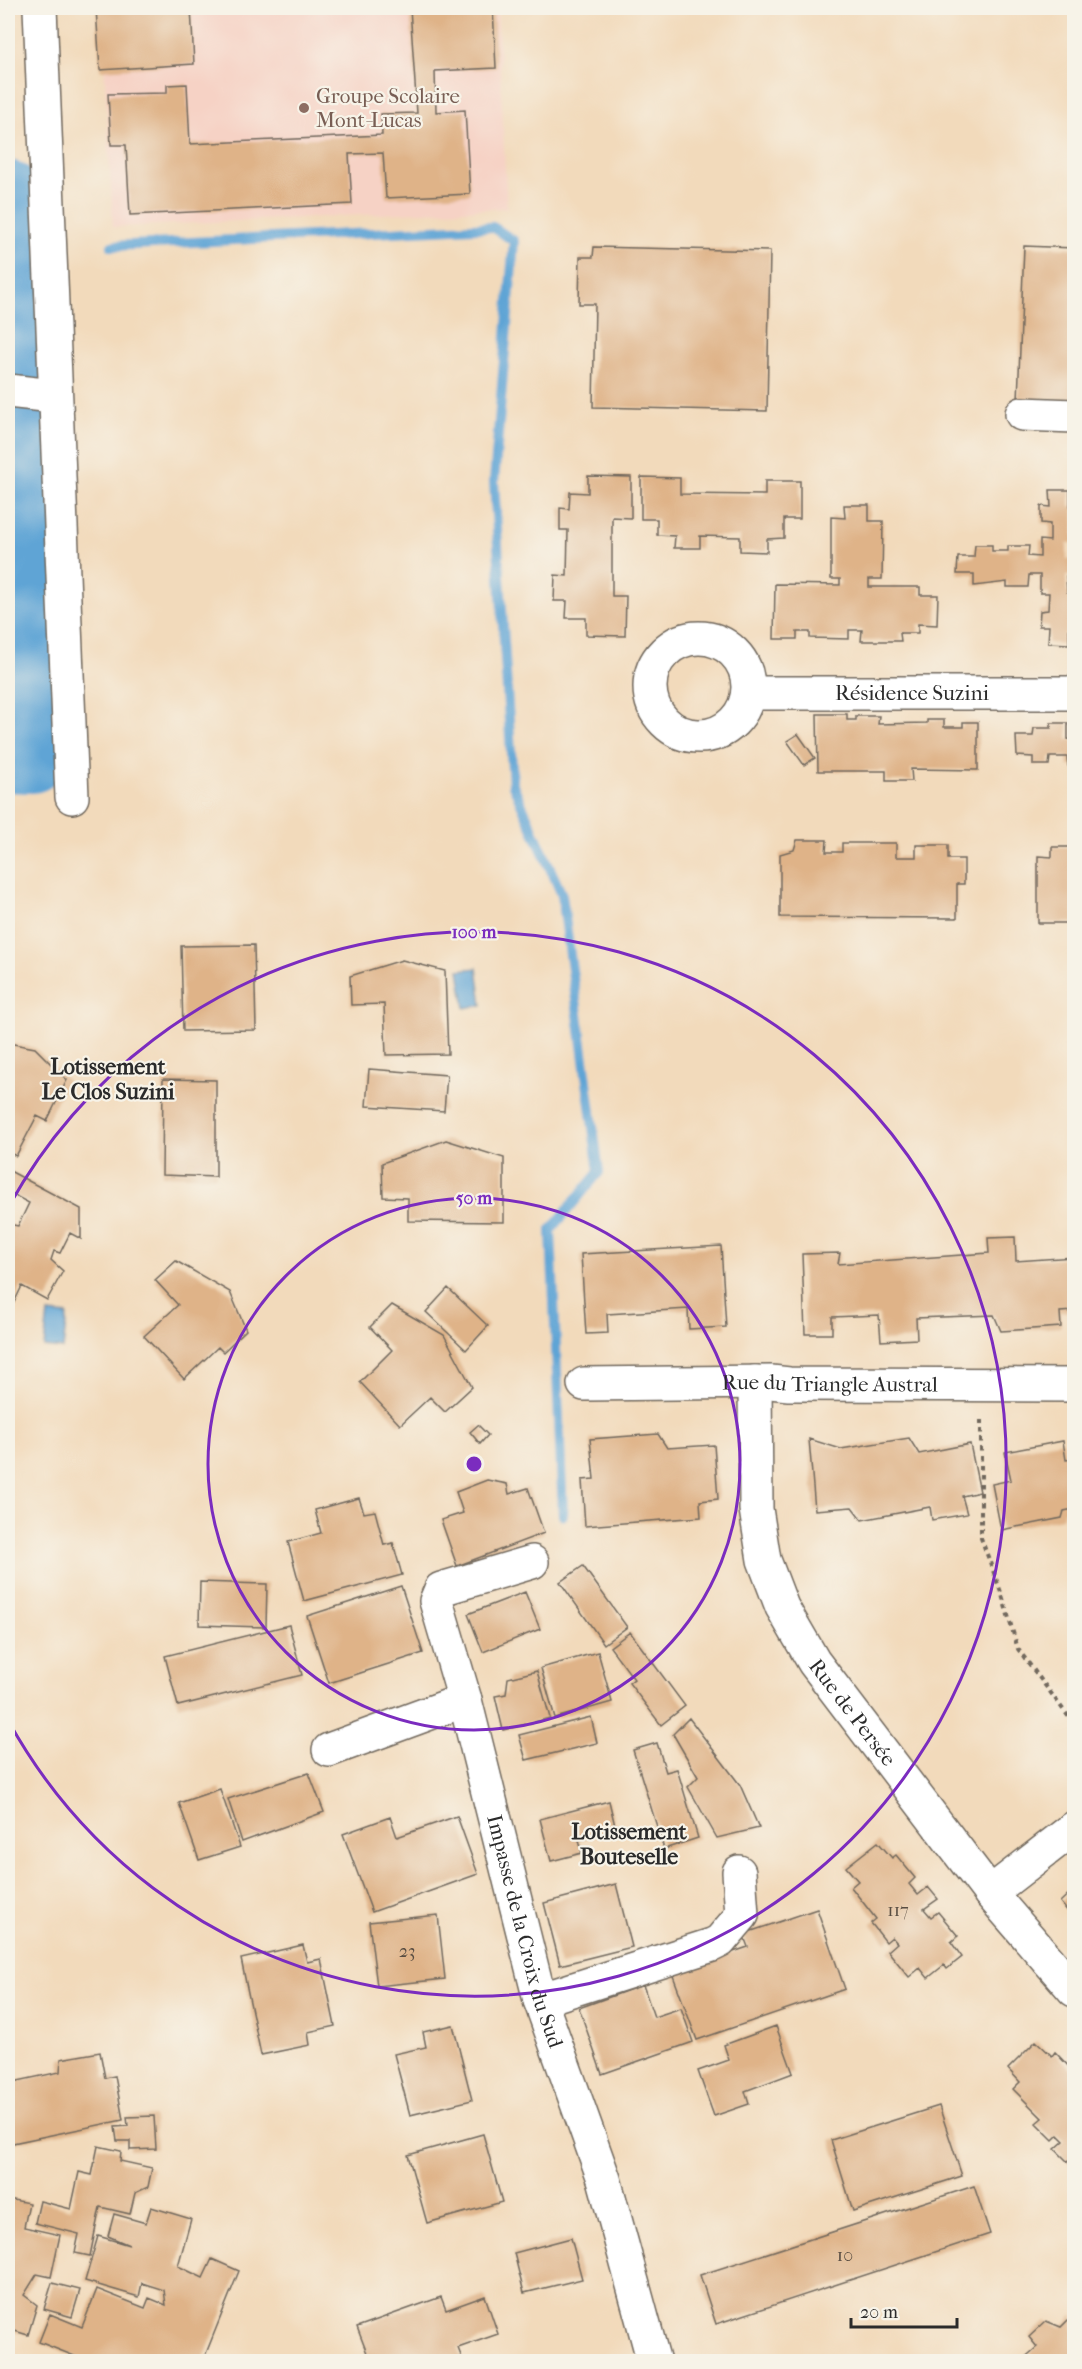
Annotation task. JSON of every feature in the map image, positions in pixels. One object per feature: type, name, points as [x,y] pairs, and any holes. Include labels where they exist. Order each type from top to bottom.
[{"type":"street","points":[[40,8],[72,797]]},
{"type":"street","points":[[8,392],[54,396]]},
{"type":"street","points":[[1022,414],[1074,416]]},
{"type":"street","name":"Résidence Suzini","points":[[748,693],[1074,693]]},
{"type":"street","name":"Rue du Triangle Austral","points":[[584,1384],[755,1382],[1074,1385]]},
{"type":"street","name":"Rue de Persée","points":[[755,1382],[756,1509],[764,1560],[782,1607],[814,1662],[990,1893],[1074,1990]]},
{"type":"street","name":"Impasse de la Croix du Sud","points":[[532,1562],[441,1589],[436,1601],[465,1700],[540,2000],[604,2179],[654,2361]]},
{"type":"street","points":[[329,1750],[465,1700]]},
{"type":"street","points":[[990,1893],[1074,1828]]},
{"type":"street","points":[[540,2000],[720,1941],[742,1915],[739,1872]]},
{"type":"path","points":[[981,1413],[981,1538],[1002,1595],[1018,1649],[1074,1724]]},
{"type":"shaded area","name":"Groupe Scolaire Mont-Lucas","points":[[101,8],[497,8],[507,208],[113,227]]},
{"type":"water","points":[[477,968],[482,1005],[465,1008],[459,970]]},
{"type":"water","points":[[48,1313],[67,1315],[63,1349],[44,1347]]},
{"type":"building","points":[[96,8],[191,8],[194,64],[100,70]]},
{"type":"building","points":[[410,8],[493,8],[496,68],[435,71],[436,112],[465,110],[470,194],[386,198],[383,153],[349,154],[352,204],[130,215],[126,145],[111,145],[108,94],[167,93],[167,85],[187,84],[190,144],[382,135],[381,114],[417,113]]},
{"type":"building","points":[[1024,246],[1074,248],[1074,403],[1018,400]]},
{"type":"building","points":[[594,247],[770,251],[767,411],[593,407],[595,304],[579,304],[580,257],[593,257]]},
{"type":"building","points":[[588,476],[631,477],[631,518],[612,517],[612,596],[626,596],[625,636],[586,635],[586,618],[566,618],[567,601],[554,601],[555,575],[567,576],[568,530],[560,530],[560,508],[569,509],[570,492],[588,493]]},
{"type":"building","points":[[641,477],[680,478],[680,494],[765,495],[765,481],[800,481],[800,519],[784,519],[784,538],[767,539],[767,552],[740,551],[740,537],[700,536],[700,548],[674,548],[675,536],[657,535],[657,519],[641,519]]},
{"type":"building","points":[[1050,490],[1070,490],[1070,506],[1074,507],[1074,543],[1067,543],[1067,559],[1074,559],[1074,576],[1066,576],[1067,592],[1074,593],[1074,627],[1069,628],[1069,644],[1048,643],[1049,626],[1039,626],[1040,611],[1048,610],[1049,593],[1040,593],[1040,575],[1029,575],[1028,587],[1007,587],[1007,582],[974,586],[974,574],[957,574],[958,557],[974,557],[975,545],[992,545],[992,551],[1008,551],[1008,546],[1029,546],[1028,556],[1040,557],[1040,540],[1050,541],[1050,524],[1041,523],[1041,506],[1051,507]]},
{"type":"building","points":[[844,505],[869,505],[869,521],[883,521],[882,579],[869,579],[869,587],[920,587],[920,595],[938,595],[937,625],[918,624],[918,633],[900,633],[901,641],[861,641],[862,630],[849,630],[849,639],[810,638],[810,632],[797,632],[797,639],[774,639],[775,584],[840,585],[840,579],[831,579],[831,517],[845,518]]},
{"type":"building","points":[[817,714],[847,714],[847,720],[856,720],[856,716],[879,716],[878,724],[927,723],[927,720],[944,720],[944,727],[963,727],[963,722],[978,722],[978,770],[911,769],[912,781],[886,781],[886,771],[818,771]]},
{"type":"building","points":[[1051,723],[1068,723],[1068,739],[1074,740],[1074,766],[1068,766],[1067,757],[1050,757],[1049,765],[1033,765],[1033,757],[1017,756],[1016,736],[1033,736],[1034,728],[1051,728]]},
{"type":"building","points":[[798,734],[815,758],[804,765],[787,741]]},
{"type":"building","points":[[797,840],[827,840],[826,852],[842,852],[842,843],[896,843],[896,857],[916,857],[916,845],[948,845],[948,859],[964,859],[964,884],[957,884],[957,918],[780,917],[780,854],[794,850]]},
{"type":"building","points":[[1052,847],[1074,847],[1074,923],[1038,923],[1038,856],[1052,857]]},
{"type":"building","points":[[254,945],[256,1030],[183,1031],[181,946]]},
{"type":"building","points":[[402,960],[445,971],[448,1054],[386,1055],[384,1004],[351,1005],[350,976]]},
{"type":"building","points":[[8,1043],[35,1048],[67,1080],[47,1121],[37,1116],[16,1156],[8,1152]]},
{"type":"building","points":[[369,1069],[447,1075],[444,1111],[366,1106]]},
{"type":"building","points":[[163,1079],[216,1080],[216,1177],[162,1175]]},
{"type":"building","points":[[446,1140],[504,1158],[504,1222],[408,1221],[408,1198],[383,1197],[382,1163]]},
{"type":"building","points":[[8,1170],[81,1209],[81,1239],[70,1233],[60,1253],[54,1251],[51,1260],[63,1271],[47,1300],[22,1286],[8,1315],[8,1224],[18,1226],[29,1203],[8,1192]]},
{"type":"building","points":[[1015,1237],[1016,1261],[1074,1257],[1074,1311],[1060,1312],[1061,1327],[1001,1331],[994,1315],[916,1318],[917,1339],[881,1341],[879,1315],[832,1317],[832,1334],[805,1334],[802,1254],[840,1253],[838,1264],[989,1253],[988,1238]]},
{"type":"building","points":[[721,1246],[726,1327],[689,1329],[688,1309],[607,1314],[608,1333],[586,1334],[581,1254]]},
{"type":"building","points":[[176,1261],[230,1292],[246,1330],[223,1352],[218,1347],[184,1379],[144,1336],[178,1305],[155,1280]]},
{"type":"building","points":[[448,1288],[488,1326],[466,1350],[426,1312]]},
{"type":"building","points":[[392,1305],[444,1335],[472,1387],[445,1412],[430,1397],[400,1425],[360,1382],[392,1350],[370,1327]]},
{"type":"building","points":[[478,1425],[488,1435],[480,1444],[470,1432]]},
{"type":"building","points":[[658,1434],[667,1448],[714,1445],[718,1499],[700,1501],[701,1517],[585,1526],[582,1480],[594,1479],[590,1439]]},
{"type":"building","points":[[909,1438],[919,1454],[970,1444],[980,1492],[962,1496],[967,1514],[932,1520],[930,1507],[862,1520],[852,1507],[815,1510],[809,1439],[841,1449]]},
{"type":"building","points":[[1063,1441],[1066,1460],[1074,1459],[1074,1509],[1064,1511],[1062,1518],[1001,1530],[992,1484],[1011,1480],[1005,1452]]},
{"type":"building","points":[[487,1480],[507,1484],[509,1494],[528,1488],[544,1533],[457,1566],[441,1520],[463,1513],[456,1492]]},
{"type":"building","points":[[359,1498],[364,1513],[375,1511],[384,1545],[393,1543],[402,1575],[304,1601],[288,1542],[321,1533],[315,1510]]},
{"type":"building","points":[[583,1566],[627,1627],[604,1644],[560,1582]]},
{"type":"building","points":[[200,1582],[267,1584],[266,1627],[199,1625]]},
{"type":"building","points":[[401,1586],[423,1653],[329,1683],[307,1616]]},
{"type":"building","points":[[525,1592],[540,1629],[483,1652],[468,1614]]},
{"type":"building","points":[[289,1625],[302,1675],[178,1706],[165,1656]]},
{"type":"building","points":[[630,1632],[685,1706],[661,1725],[629,1683],[634,1679],[610,1647]]},
{"type":"building","points":[[598,1652],[612,1702],[555,1718],[541,1668]]},
{"type":"building","points":[[537,1671],[550,1718],[503,1730],[495,1696],[506,1694],[508,1678]]},
{"type":"building","points":[[591,1717],[597,1743],[526,1760],[519,1735]]},
{"type":"building","points":[[689,1718],[740,1785],[759,1828],[717,1838],[688,1787],[698,1777],[673,1734]]},
{"type":"building","points":[[657,1743],[666,1772],[677,1769],[698,1838],[664,1849],[633,1750]]},
{"type":"building","points":[[309,1773],[324,1812],[242,1842],[228,1799]]},
{"type":"building","points":[[220,1789],[240,1847],[199,1860],[179,1803]]},
{"type":"building","points":[[609,1801],[616,1830],[579,1840],[582,1853],[551,1861],[540,1819]]},
{"type":"building","points":[[457,1816],[478,1874],[372,1912],[343,1834],[390,1817],[397,1837]]},
{"type":"building","points":[[878,1842],[892,1858],[896,1855],[915,1878],[909,1884],[918,1895],[928,1887],[938,1899],[924,1909],[931,1917],[938,1912],[958,1936],[951,1942],[962,1957],[947,1969],[944,1965],[928,1978],[920,1968],[909,1977],[888,1951],[897,1943],[892,1937],[886,1942],[871,1923],[876,1919],[851,1887],[858,1881],[846,1867]]},
{"type":"building","points":[[616,1884],[632,1947],[560,1965],[544,1903]]},
{"type":"building","points":[[1074,1889],[1074,1919],[1060,1902]]},
{"type":"building","points":[[817,1909],[845,1989],[697,2040],[672,1973],[748,1947],[743,1934]]},
{"type":"building","points":[[438,1915],[445,1979],[377,1986],[369,1922]]},
{"type":"building","points":[[303,1945],[307,1962],[321,1959],[335,2026],[308,2032],[310,2045],[261,2055],[241,1959]]},
{"type":"building","points":[[643,1985],[654,2017],[681,2008],[693,2042],[602,2074],[579,2008]]},
{"type":"building","points":[[453,2025],[472,2100],[410,2115],[394,2054],[426,2047],[423,2032]]},
{"type":"building","points":[[776,2026],[793,2073],[745,2091],[749,2104],[714,2116],[698,2071],[729,2060],[724,2045]]},
{"type":"building","points":[[1036,2041],[1052,2056],[1055,2052],[1074,2072],[1071,2081],[1074,2085],[1074,2168],[1055,2149],[1064,2141],[1058,2135],[1053,2140],[1036,2123],[1042,2118],[1013,2089],[1020,2082],[1008,2069]]},
{"type":"building","points":[[100,2052],[105,2078],[115,2076],[123,2120],[8,2144],[8,2083],[60,2072],[61,2059]]},
{"type":"building","points":[[939,2106],[962,2176],[853,2211],[831,2140]]},
{"type":"building","points":[[154,2116],[156,2149],[130,2150],[130,2141],[117,2141],[115,2127],[128,2126],[127,2117]]},
{"type":"building","points":[[483,2134],[502,2202],[427,2223],[408,2155]]},
{"type":"building","points":[[98,2146],[121,2151],[120,2161],[152,2168],[148,2187],[135,2193],[130,2214],[100,2207],[90,2256],[75,2253],[79,2234],[35,2223],[40,2201],[71,2209],[79,2172],[92,2175]]},
{"type":"building","points":[[974,2186],[990,2234],[716,2324],[700,2275]]},
{"type":"building","points":[[8,2199],[29,2203],[24,2227],[60,2235],[51,2277],[37,2274],[24,2295],[37,2305],[28,2335],[8,2329]]},
{"type":"building","points":[[151,2207],[191,2219],[178,2266],[203,2278],[212,2259],[239,2271],[203,2361],[87,2361],[39,2342],[50,2314],[82,2327],[97,2289],[145,2308],[149,2298],[166,2305],[164,2290],[142,2283],[139,2297],[85,2281],[98,2236],[129,2245],[108,2236],[114,2214],[146,2223]]},
{"type":"building","points":[[571,2238],[582,2279],[524,2293],[514,2253]]},
{"type":"building","points":[[52,2283],[80,2290],[72,2317],[44,2309]]},
{"type":"building","points":[[485,2296],[498,2334],[458,2348],[463,2361],[370,2361],[357,2327],[441,2297],[446,2310]]},
{"type":"building","points":[[1074,2314],[1074,2361],[1021,2361],[1037,2347],[1029,2337],[1046,2321],[1061,2327]]},
{"type":"waterway","points":[[8,192],[13,252],[32,761],[8,760]]},
{"type":"waterway","points":[[112,246],[493,227],[514,241],[494,482],[513,785],[562,895],[599,1172],[551,1230],[563,1515]]},
{"type":"place","name":"Groupe Scolaire Mont-Lucas","points":[[304,108]]},
{"type":"district","name":"Lotissement Le Clos Suzini","points":[[108,1078]]},
{"type":"district","name":"Lotissement Bouteselle","points":[[629,1844]]}]
